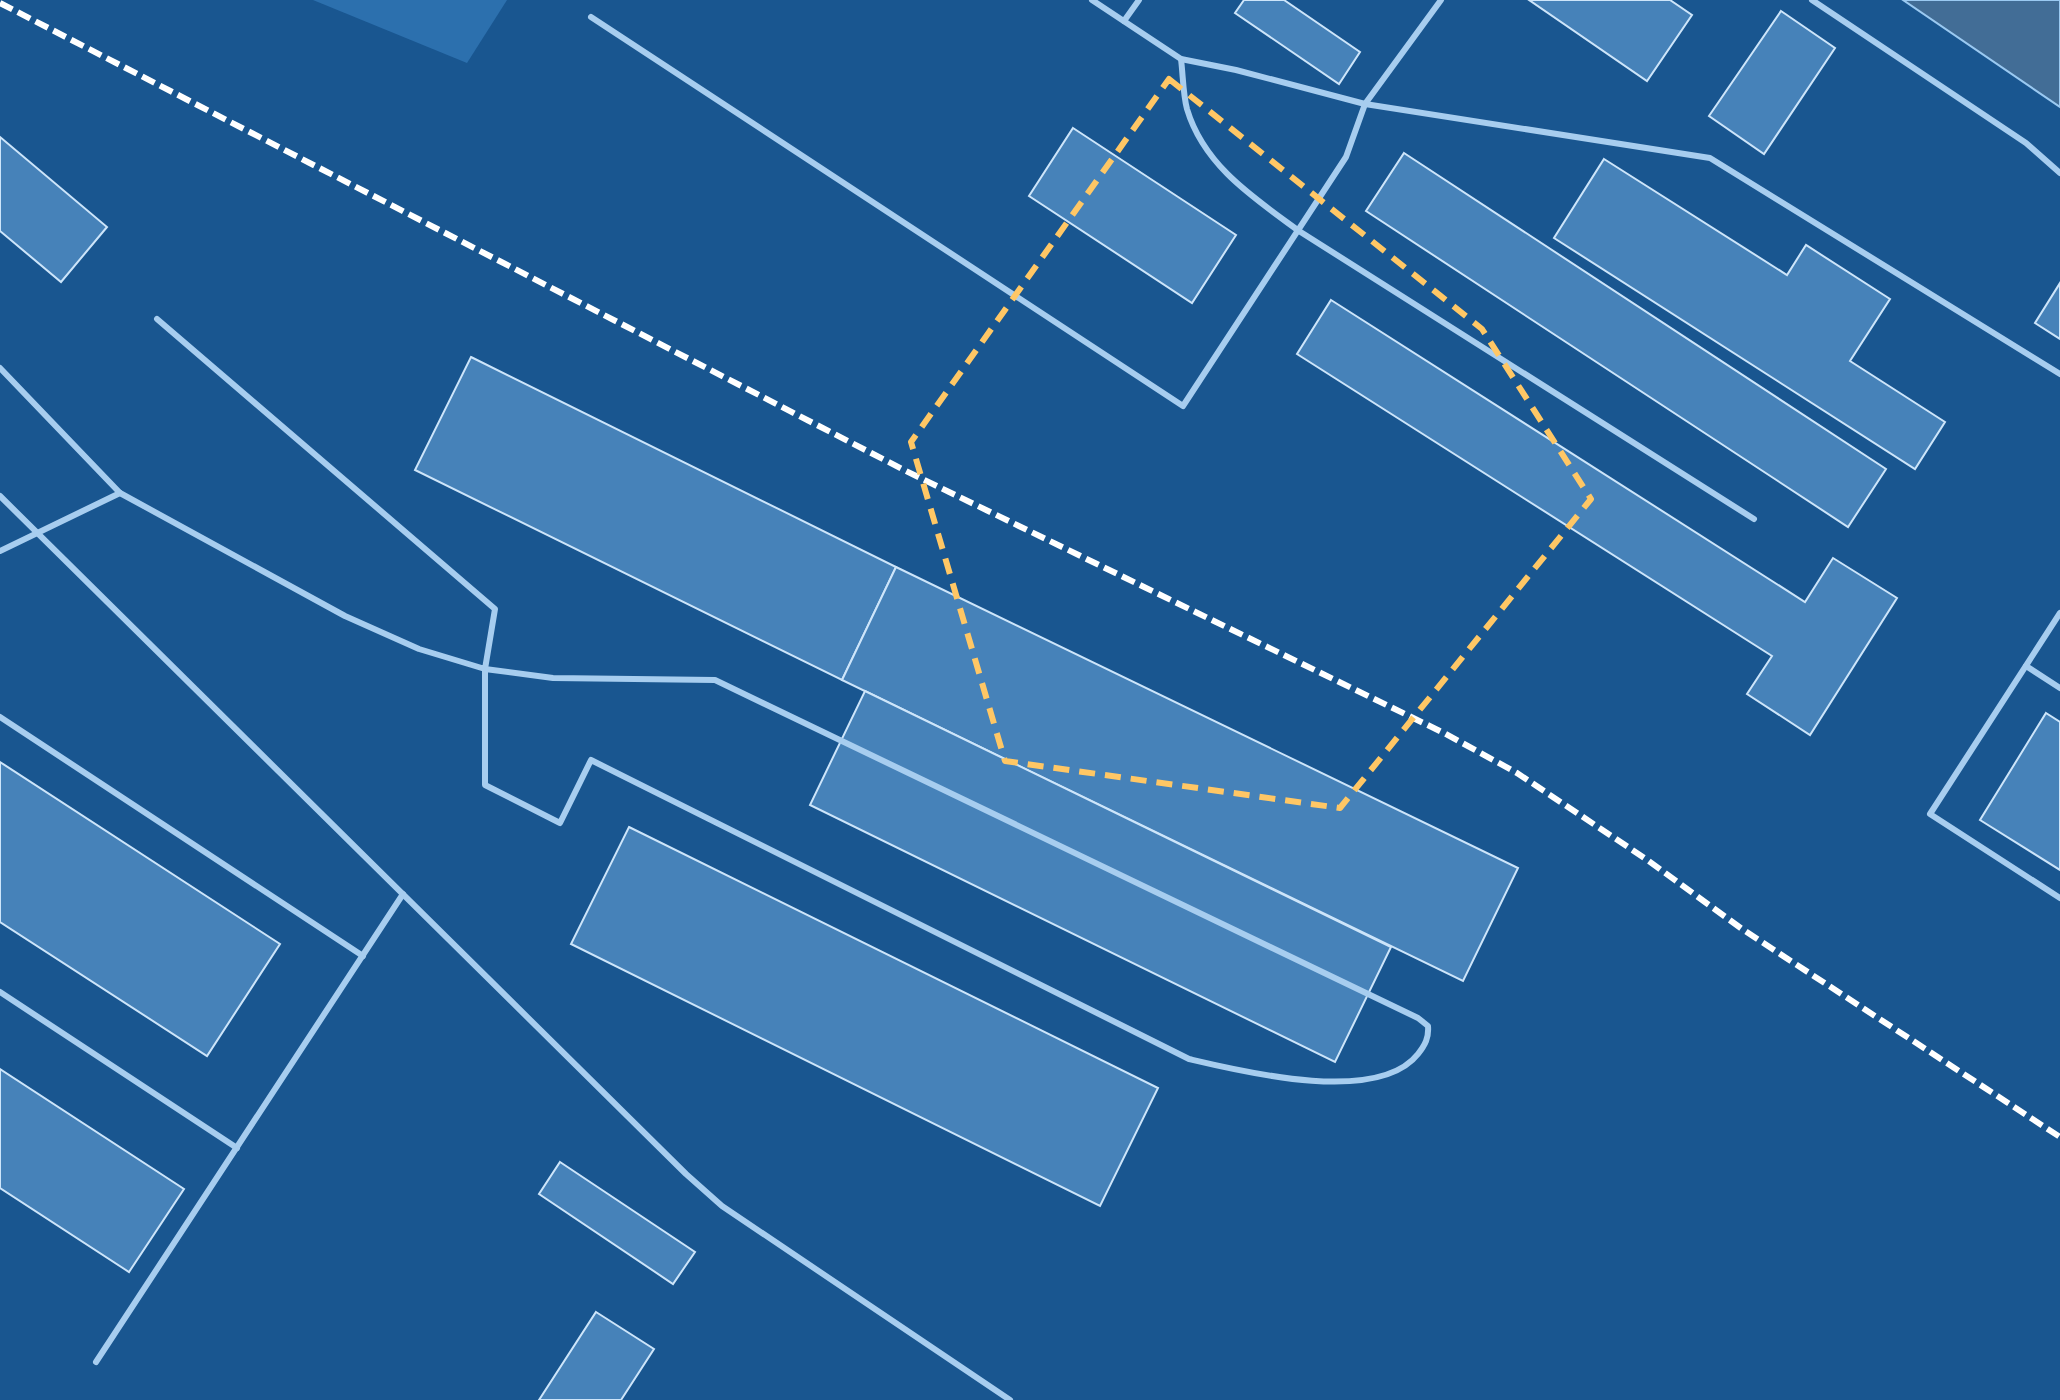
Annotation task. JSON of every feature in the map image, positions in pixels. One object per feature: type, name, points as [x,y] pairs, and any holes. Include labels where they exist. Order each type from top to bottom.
[{"type":"lane","points":[[1092,0],[1181,59],[1365,104],[1710,158],[2060,374]]},
{"type":"lane","points":[[1124,21],[1139,0]]},
{"type":"lane","points":[[591,17],[1183,406],[1346,157],[1365,104],[1441,0]]},
{"type":"lane","points":[[1812,0],[2026,143],[2060,173]]},
{"type":"lane","points":[[1181,59],[1186,107],[1200,141],[1224,172],[1299,231],[1754,519]]},
{"type":"lane","points":[[0,368],[120,493],[345,616],[419,649],[485,669],[553,678],[715,680],[1418,1018],[1428,1026],[1429,1036],[1413,1060],[1385,1075],[1336,1083],[1232,1069],[1189,1059],[591,760],[560,823],[485,785],[485,669],[495,609],[157,319]]},
{"type":"lane","points":[[0,551],[120,493]]},
{"type":"lane","points":[[0,496],[686,1174],[722,1206],[1010,1400]]},
{"type":"lane","points":[[2060,613],[1930,814],[2060,898]]},
{"type":"lane","points":[[2026,666],[2060,688]]},
{"type":"lane","points":[[0,717],[363,956]]},
{"type":"lane","points":[[96,1362],[403,894]]},
{"type":"lane","points":[[0,992],[237,1148]]},
{"type":"highlighted area","points":[[1169,79],[1482,329],[1591,499],[1340,808],[1005,761],[911,442]]},
{"type":"shaded area","points":[[313,0],[507,0],[467,63]]},
{"type":"shaded area","points":[[1903,0],[2060,0],[2060,107]]},
{"type":"building","points":[[1244,0],[1284,0],[1360,52],[1339,84],[1235,13]]},
{"type":"building","points":[[1529,0],[1670,0],[1692,15],[1647,81]]},
{"type":"building","points":[[1781,11],[1835,48],[1764,154],[1709,116]]},
{"type":"building","points":[[1073,128],[1236,235],[1192,303],[1029,196]]},
{"type":"building","points":[[0,137],[107,227],[61,282],[0,231]]},
{"type":"building","points":[[1404,153],[1886,469],[1848,527],[1366,211]]},
{"type":"building","points":[[1604,159],[1787,275],[1806,245],[1890,299],[1850,361],[1945,422],[1915,469],[1554,238]]},
{"type":"building","points":[[2060,283],[2060,339],[2035,323]]},
{"type":"building","points":[[1331,300],[1805,602],[1833,558],[1897,598],[1810,735],[1747,694],[1772,656],[1297,354]]},
{"type":"building","points":[[471,357],[896,567],[842,680],[415,470]]},
{"type":"building","points":[[896,567],[1518,868],[1463,981],[842,680]]},
{"type":"building","points":[[865,691],[1391,947],[1335,1062],[810,805]]},
{"type":"building","points":[[2046,713],[2060,722],[2060,870],[1980,820]]},
{"type":"building","points":[[0,762],[280,944],[207,1056],[0,922]]},
{"type":"building","points":[[629,827],[1158,1088],[1100,1206],[571,944]]},
{"type":"building","points":[[0,1069],[184,1189],[129,1272],[0,1188]]},
{"type":"building","points":[[560,1162],[695,1252],[673,1284],[539,1194]]},
{"type":"building","points":[[596,1312],[654,1349],[621,1400],[539,1400]]},
{"type":"railway","points":[[0,3],[906,471],[1444,733],[1517,773],[1646,859],[1742,929],[2060,1137]]}]
